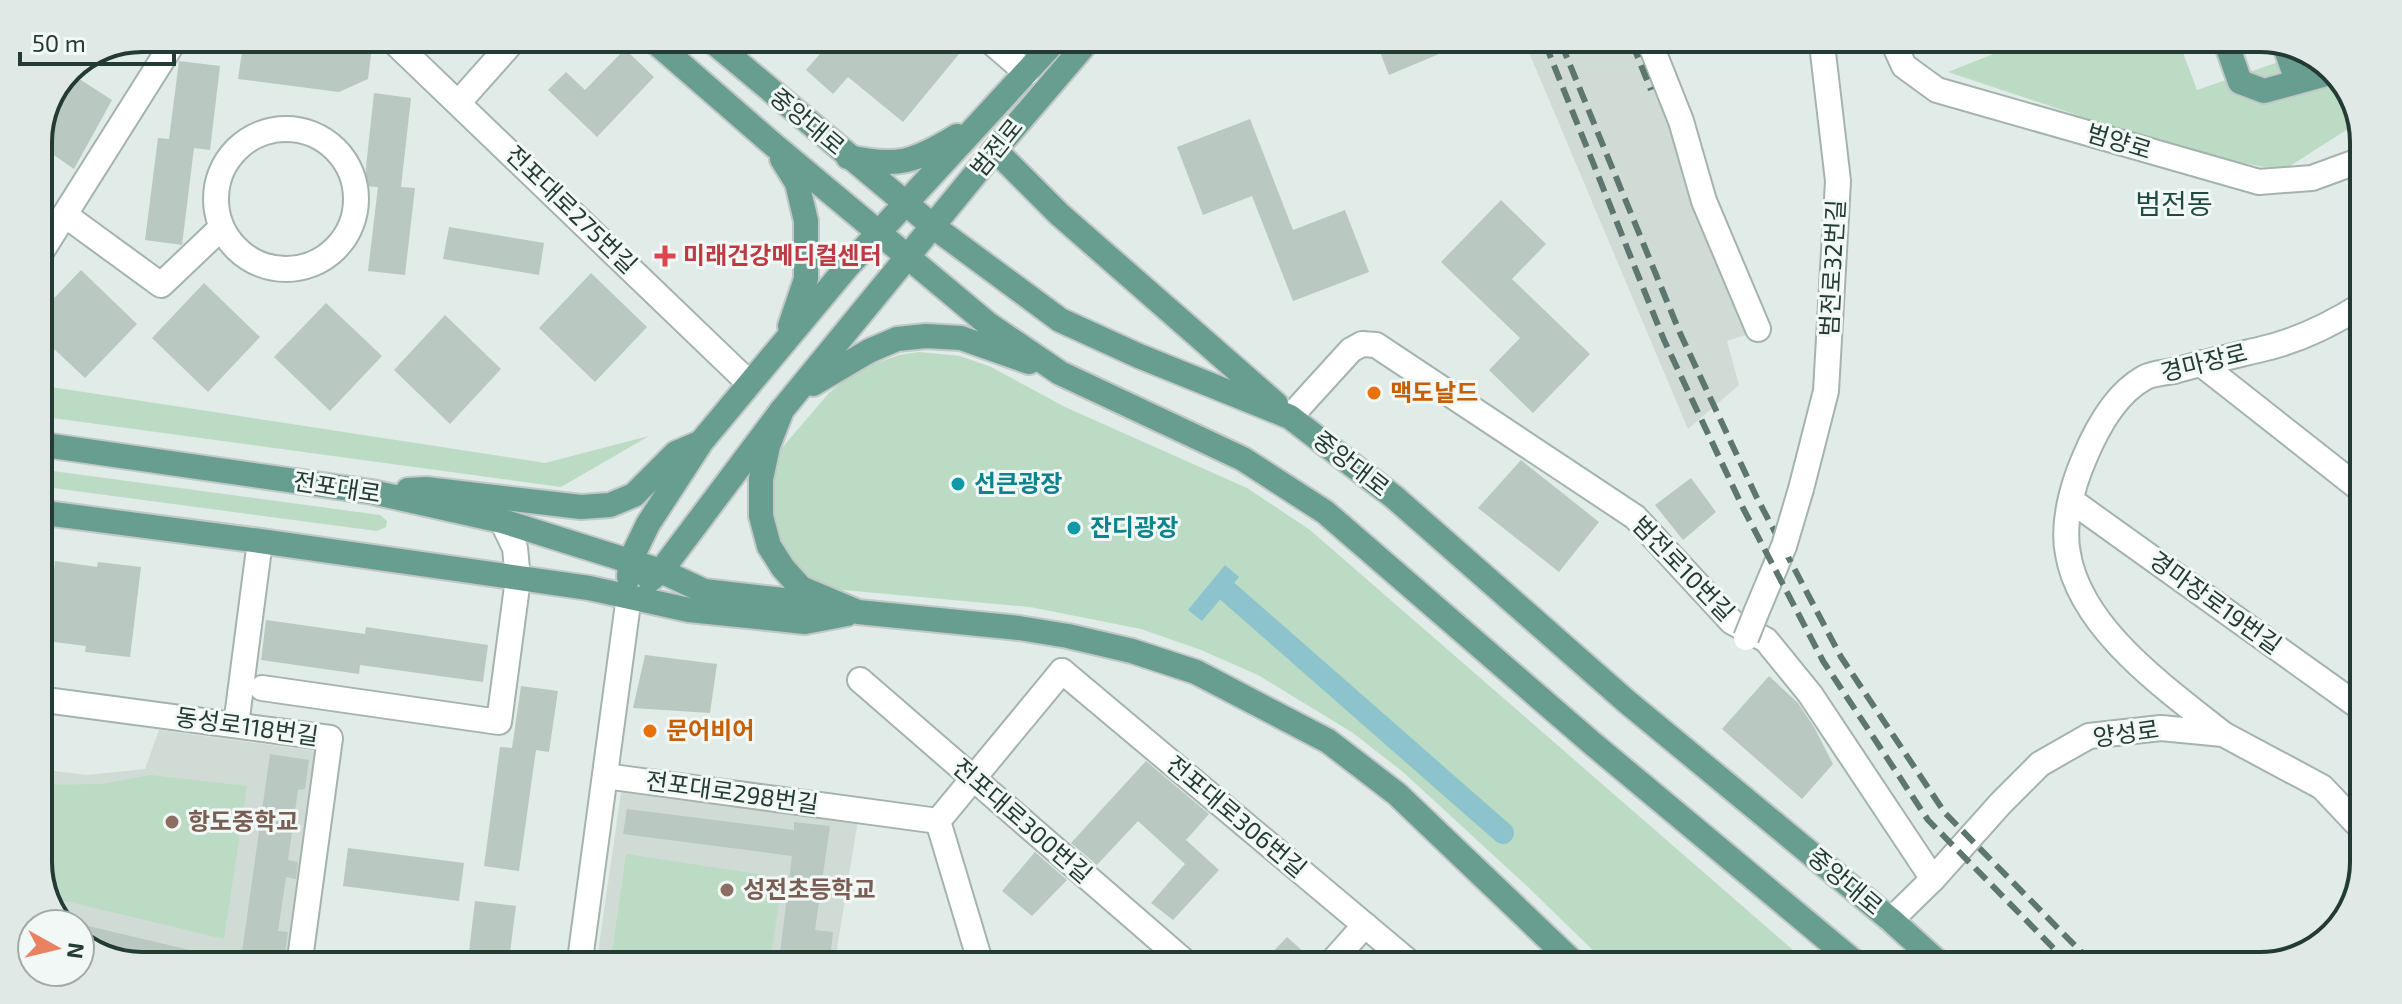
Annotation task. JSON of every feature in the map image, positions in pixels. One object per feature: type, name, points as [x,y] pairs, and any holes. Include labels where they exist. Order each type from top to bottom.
[{"type":"main road","name":"중앙대로","points":[[667,52],[988,324],[1060,373],[1243,459],[1325,512],[1593,744],[1842,952]]},
{"type":"main road","name":"중앙대로","points":[[725,52],[905,204],[1060,320],[1139,356],[1290,417],[1394,497],[1626,701],[1927,952]]},
{"type":"main road","name":"범전로","points":[[879,232],[1045,52]]},
{"type":"main road","name":"범전로","points":[[909,257],[1079,52]]},
{"type":"main road","points":[[2229,52],[2240,82],[2264,91],[2321,75]]},
{"type":"main road","points":[[2289,57],[2297,81]]},
{"type":"main road","points":[[848,157],[871,162],[899,162],[926,155],[989,115]]},
{"type":"main road","points":[[769,141],[797,183],[806,221],[806,279],[799,306],[783,344]]},
{"type":"main road","points":[[995,150],[1059,214],[1290,417]]},
{"type":"main road","points":[[629,596],[630,561],[648,524],[702,441],[879,232]]},
{"type":"main road","points":[[629,596],[661,571],[788,403],[909,257]]},
{"type":"main road","points":[[858,612],[801,588],[769,546],[761,516],[761,479],[768,446],[788,403],[869,351],[897,339],[926,336],[961,338],[1060,373]]},
{"type":"main road","points":[[372,492],[426,489],[581,507],[610,505],[634,495],[676,453],[702,441]]},
{"type":"main road","name":"전포대로","points":[[52,446],[372,492],[502,521],[661,571],[704,591],[811,603],[858,612]]},
{"type":"main road","points":[[52,514],[518,579],[629,596],[689,610],[805,622],[858,612],[1019,628],[1132,651],[1196,672],[1328,741],[1397,794],[1562,952]]},
{"type":"street","points":[[52,235],[167,52]]},
{"type":"street","name":"전포대로275번길","points":[[405,52],[749,383]]},
{"type":"street","points":[[459,102],[503,52]]},
{"type":"street","points":[[1003,52],[1027,73]]},
{"type":"street","points":[[1654,52],[1681,121],[1704,201],[1758,329]]},
{"type":"street","name":"범전로32번길","points":[[1746,638],[1784,546],[1826,391],[1838,181],[1823,52]]},
{"type":"street","name":"범양로","points":[[1898,52],[1904,66],[1937,90],[2259,182],[2312,178],[2350,164]]},
{"type":"street","points":[[282,128],[316,134],[343,155],[356,186],[354,221],[336,250],[307,267],[273,269],[242,255],[221,228],[215,195],[225,162],[250,138],[282,128]]},
{"type":"street","points":[[65,215],[161,285],[221,228]]},
{"type":"street","name":"경마장로","points":[[2223,734],[2150,676],[2108,633],[2088,606],[2068,556],[2066,532],[2081,465],[2108,413],[2126,392],[2145,377],[2266,348],[2335,322],[2350,313]]},
{"type":"street","name":"범전로10번길","points":[[1290,417],[1351,350],[1362,344],[1376,345],[1635,517],[1732,622],[1766,640],[1810,694],[1933,879]]},
{"type":"street","points":[[2200,363],[2350,481]]},
{"type":"street","name":"경마장로19번길","points":[[2072,501],[2350,700]]},
{"type":"street","points":[[262,688],[499,722],[518,579],[515,548],[502,521]]},
{"type":"street","points":[[236,725],[260,541]]},
{"type":"street","points":[[581,952],[629,596]]},
{"type":"street","points":[[977,952],[938,821],[1062,671],[1068,636]]},
{"type":"street","name":"전포대로306번길","points":[[1062,671],[1397,952]]},
{"type":"street","name":"전포대로300번길","points":[[860,680],[1173,952]]},
{"type":"street","name":"동성로118번길","points":[[52,701],[330,738],[301,952]]},
{"type":"street","name":"양성로","points":[[1891,920],[2040,764],[2089,736],[2161,728],[2223,734],[2322,787],[2350,817]]},
{"type":"street","name":"전포대로298번길","points":[[605,776],[938,821]]},
{"type":"street","points":[[1341,952],[1365,925]]},
{"type":"shaded area","points":[[1529,52],[1651,52],[1752,333],[1727,341],[1739,385],[1688,429]]},
{"type":"shaded area","name":"항도중학교","points":[[159,730],[315,751],[287,952],[142,952],[124,950],[96,939],[96,908],[65,908],[52,868],[52,771],[87,775],[145,769]]},
{"type":"shaded area","name":"성전초등학교","points":[[622,786],[858,820],[836,952],[598,952]]},
{"type":"green space","points":[[1998,52],[2183,52],[2197,90],[2291,58],[2324,78],[2338,97],[2349,129],[2282,171],[2179,149],[1948,72]]},
{"type":"green space","points":[[919,352],[960,356],[991,367],[1065,407],[1247,488],[1310,530],[1795,952],[1595,952],[1403,772],[1353,733],[1258,675],[1201,650],[1141,629],[1030,607],[833,589],[813,583],[784,550],[771,527],[770,472],[781,449],[829,393],[850,376],[899,355]]},
{"type":"green space","points":[[52,387],[545,463],[649,436],[561,487],[52,418]]},
{"type":"green space","points":[[52,471],[380,515],[387,521],[386,527],[377,531],[52,488]]},
{"type":"green space","points":[[150,775],[247,786],[224,939],[60,900],[52,868],[52,785],[102,784]]},
{"type":"green space","points":[[626,854],[783,878],[771,952],[612,952]]},
{"type":"water","points":[[1225,565],[1239,577],[1202,621],[1188,610]]},
{"type":"building","points":[[242,52],[371,52],[368,79],[339,92],[238,79]]},
{"type":"building","points":[[622,52],[628,52],[654,77],[597,137],[548,90],[566,72],[585,90]]},
{"type":"building","points":[[822,52],[959,54],[903,122],[848,77],[833,94],[806,70]]},
{"type":"building","points":[[1380,52],[1444,52],[1389,75]]},
{"type":"building","points":[[179,61],[220,66],[210,150],[194,148],[182,245],[145,240],[158,138],[169,139]]},
{"type":"building","points":[[78,78],[112,100],[74,169],[52,154],[52,136],[59,108]]},
{"type":"building","points":[[374,93],[411,98],[401,187],[415,188],[405,275],[368,271],[378,187],[364,186]]},
{"type":"building","points":[[1250,119],[1293,230],[1345,210],[1369,272],[1293,301],[1252,196],[1203,215],[1177,147]]},
{"type":"building","points":[[1501,200],[1546,244],[1512,279],[1590,354],[1533,413],[1489,370],[1520,338],[1441,262]]},
{"type":"building","points":[[449,227],[544,243],[539,275],[443,259]]},
{"type":"building","points":[[81,270],[137,324],[85,378],[52,347],[52,300]]},
{"type":"building","points":[[591,273],[647,327],[595,382],[539,328]]},
{"type":"building","points":[[204,283],[260,337],[208,392],[152,338]]},
{"type":"building","points":[[326,303],[382,356],[330,411],[274,357]]},
{"type":"building","points":[[445,315],[501,369],[450,424],[394,370]]},
{"type":"building","points":[[1521,460],[1599,522],[1559,572],[1478,508]]},
{"type":"building","points":[[1691,478],[1716,512],[1683,540],[1655,505]]},
{"type":"building","points":[[55,561],[97,567],[98,562],[141,567],[130,657],[85,652],[86,646],[52,642]]},
{"type":"building","points":[[266,620],[365,634],[366,627],[488,645],[483,682],[360,665],[359,674],[261,660]]},
{"type":"building","points":[[645,655],[717,664],[710,713],[633,708]]},
{"type":"building","points":[[1769,676],[1798,703],[1833,764],[1802,799],[1722,729]]},
{"type":"building","points":[[521,686],[558,691],[549,752],[536,750],[519,871],[484,866],[500,747],[512,748]]},
{"type":"building","points":[[270,754],[309,760],[305,789],[298,790],[288,860],[298,862],[296,879],[286,877],[278,931],[288,932],[285,952],[242,952]]},
{"type":"building","points":[[1146,761],[1209,814],[1186,840],[1219,870],[1173,920],[1151,903],[1185,864],[1138,821],[1097,865],[1071,843]]},
{"type":"building","points":[[627,809],[794,830],[794,822],[830,826],[815,930],[833,932],[831,952],[780,952],[792,856],[623,834]]},
{"type":"building","points":[[348,848],[464,863],[459,901],[343,886]]},
{"type":"building","points":[[1035,852],[1067,880],[1032,916],[1002,891]]},
{"type":"building","points":[[475,901],[516,906],[510,952],[469,952]]},
{"type":"building","points":[[96,928],[198,952],[142,952],[108,945],[96,939]]},
{"type":"building","points":[[1287,937],[1304,952],[1273,952]]},
{"type":"waterway","points":[[1227,591],[1503,833]]},
{"type":"railway","points":[[1549,52],[1664,340],[1743,508],[1823,661],[1928,820],[2057,952]]},
{"type":"railway","points":[[1565,52],[1680,333],[1757,498],[1841,657],[1945,813],[2081,952]]},
{"type":"railway","points":[[1636,52],[1651,90]]},
{"type":"place","name":"미래건강메디컬센터","points":[[665,256]]},
{"type":"place","name":"맥도날드","points":[[1374,393]]},
{"type":"place","name":"선큰광장","points":[[958,484]]},
{"type":"place","name":"잔디광장","points":[[1074,528]]},
{"type":"place","name":"문어비어","points":[[650,731]]},
{"type":"place","name":"항도중학교","points":[[172,822]]},
{"type":"place","name":"성전초등학교","points":[[727,890]]},
{"type":"district","name":"범전동","points":[[2174,204]]}]
